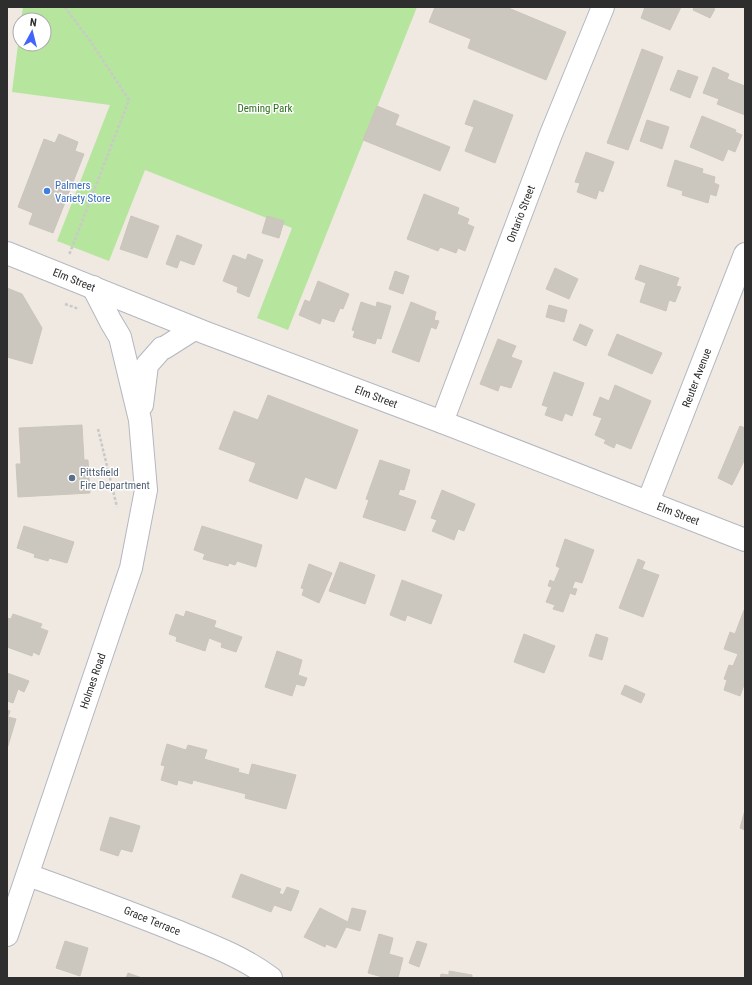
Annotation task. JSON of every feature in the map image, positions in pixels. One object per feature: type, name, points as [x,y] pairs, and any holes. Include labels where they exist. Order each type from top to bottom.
[{"type":"street","name":"Ontario Street","points":[[442,422],[551,134],[603,7]]},
{"type":"street","name":"Elm Street","points":[[7,253],[194,328],[442,422],[745,540]]},
{"type":"street","name":"Reuter Avenue","points":[[648,502],[745,254]]},
{"type":"street","name":"Holmes Road","points":[[7,935],[131,568],[146,490],[140,420],[120,337],[93,287]]},
{"type":"street","name":"Holmes Road","points":[[140,420],[147,365],[162,348],[194,328]]},
{"type":"street","name":"Grace Terrace","points":[[28,875],[124,910],[230,953],[256,966],[271,978]]},
{"type":"path","points":[[61,274],[128,100],[93,46],[65,7]]},
{"type":"path","points":[[98,429],[117,507]]},
{"type":"green space","name":"Deming Park","points":[[23,7],[417,7],[288,330],[257,318],[292,228],[145,170],[109,261],[57,241],[110,105],[12,92],[17,52],[52,52],[52,12],[22,12]]},
{"type":"building","points":[[435,7],[506,7],[566,32],[546,80],[468,48],[471,39],[429,22]]},
{"type":"building","points":[[645,7],[681,7],[670,30],[641,18]]},
{"type":"building","points":[[694,7],[711,7],[715,9],[710,18],[693,10]]},
{"type":"building","points":[[642,49],[663,57],[628,150],[607,143]]},
{"type":"building","points":[[713,67],[729,74],[727,79],[745,86],[745,115],[717,104],[719,99],[703,93]]},
{"type":"building","points":[[678,70],[698,77],[690,98],[670,90]]},
{"type":"building","points":[[474,100],[513,115],[495,163],[465,151],[474,127],[465,124]]},
{"type":"building","points":[[377,106],[399,115],[395,125],[450,147],[440,171],[363,140]]},
{"type":"building","points":[[702,116],[736,130],[735,132],[742,135],[735,152],[728,149],[723,161],[690,147]]},
{"type":"building","points":[[647,120],[669,127],[662,149],[640,141]]},
{"type":"building","points":[[59,134],[78,142],[75,151],[84,154],[53,233],[29,224],[33,213],[18,207],[44,139],[55,143]]},
{"type":"building","points":[[586,152],[614,162],[603,192],[599,190],[596,199],[577,192],[580,183],[575,182]]},
{"type":"building","points":[[675,160],[703,169],[702,173],[715,177],[714,183],[719,185],[716,196],[710,194],[708,203],[682,195],[683,191],[667,186]]},
{"type":"building","points":[[424,194],[459,208],[457,214],[469,219],[467,224],[474,227],[465,251],[458,248],[456,253],[440,247],[438,251],[407,239]]},
{"type":"building","points":[[131,216],[159,226],[147,258],[120,249]]},
{"type":"building","points":[[267,216],[284,221],[279,238],[262,233]]},
{"type":"building","points":[[177,235],[202,245],[194,265],[180,260],[177,268],[166,264]]},
{"type":"building","points":[[248,254],[263,260],[249,297],[237,292],[238,287],[223,281],[233,255],[246,260]]},
{"type":"building","points":[[640,265],[679,278],[676,286],[681,287],[675,302],[669,300],[666,311],[640,302],[646,283],[635,279]]},
{"type":"building","points":[[555,268],[578,279],[569,299],[546,289]]},
{"type":"building","points":[[395,271],[409,276],[403,294],[389,289]]},
{"type":"building","points":[[318,281],[349,294],[343,309],[340,308],[334,322],[322,318],[320,324],[299,315],[305,300],[310,302]]},
{"type":"building","points":[[7,288],[22,294],[42,328],[32,364],[7,357]]},
{"type":"building","points":[[361,302],[376,307],[377,302],[391,306],[381,339],[377,338],[375,344],[353,337],[355,331],[352,330]]},
{"type":"building","points":[[411,302],[436,312],[434,320],[439,321],[436,329],[431,327],[419,362],[392,352]]},
{"type":"building","points":[[549,305],[567,310],[564,322],[546,317]]},
{"type":"building","points":[[580,324],[593,330],[586,346],[573,340]]},
{"type":"building","points":[[617,334],[662,353],[652,374],[608,355]]},
{"type":"building","points":[[498,339],[516,346],[511,357],[522,361],[511,388],[500,385],[498,391],[480,384]]},
{"type":"building","points":[[554,372],[584,383],[572,416],[565,413],[562,421],[545,415],[548,407],[542,405]]},
{"type":"building","points":[[615,385],[651,401],[631,449],[616,443],[614,448],[604,443],[606,440],[595,435],[602,418],[593,415],[600,397],[609,401]]},
{"type":"building","points":[[268,395],[358,430],[336,489],[305,477],[297,499],[249,481],[256,463],[219,449],[234,411],[258,420]]},
{"type":"building","points":[[82,425],[84,460],[88,460],[90,493],[18,497],[16,464],[21,464],[19,428]]},
{"type":"building","points":[[740,426],[745,428],[745,459],[732,485],[718,478]]},
{"type":"building","points":[[380,460],[410,470],[404,490],[400,489],[398,495],[416,501],[405,531],[363,517],[369,500],[366,499]]},
{"type":"building","points":[[442,490],[475,504],[464,531],[458,529],[454,540],[432,531],[437,520],[431,518]]},
{"type":"building","points":[[24,526],[74,542],[67,563],[49,558],[48,561],[34,557],[35,554],[17,548]]},
{"type":"building","points":[[202,526],[262,545],[256,567],[237,561],[235,565],[229,563],[228,566],[203,559],[205,554],[194,550]]},
{"type":"building","points":[[565,539],[594,550],[582,583],[575,581],[572,588],[577,589],[575,595],[570,593],[563,612],[553,609],[555,605],[546,602],[552,587],[548,586],[550,580],[554,582],[560,568],[556,566]]},
{"type":"building","points":[[638,559],[645,562],[642,569],[659,575],[643,617],[619,608]]},
{"type":"building","points":[[340,562],[375,575],[365,604],[329,591]]},
{"type":"building","points":[[309,564],[332,573],[319,603],[302,595],[304,589],[301,588]]},
{"type":"building","points":[[402,580],[442,595],[431,624],[407,615],[405,621],[390,615]]},
{"type":"building","points":[[744,610],[745,686],[744,685],[740,696],[724,690],[727,680],[724,679],[729,665],[733,666],[738,654],[724,649],[730,632],[735,634]]},
{"type":"building","points":[[186,611],[216,621],[214,627],[242,637],[236,652],[221,647],[222,643],[209,638],[205,651],[176,641],[177,637],[169,634],[176,614],[184,617]]},
{"type":"building","points":[[13,614],[42,624],[40,628],[48,631],[39,655],[33,652],[32,656],[7,647],[7,618],[11,619]]},
{"type":"building","points":[[524,634],[555,646],[544,673],[514,662]]},
{"type":"building","points":[[596,634],[608,638],[602,660],[589,656]]},
{"type":"building","points":[[277,651],[302,660],[298,675],[307,678],[304,686],[296,684],[292,696],[265,687]]},
{"type":"building","points":[[7,673],[29,681],[24,692],[18,689],[13,703],[7,701]]},
{"type":"building","points":[[625,685],[645,694],[641,703],[621,694]]},
{"type":"building","points":[[7,710],[10,711],[8,717],[16,719],[7,749]]},
{"type":"building","points":[[167,744],[186,750],[188,745],[207,750],[204,759],[239,769],[238,772],[249,775],[252,764],[296,775],[286,809],[245,798],[246,794],[193,780],[192,784],[178,780],[177,785],[161,780],[165,766],[161,765]]},
{"type":"building","points":[[745,810],[745,830],[740,828]]},
{"type":"building","points":[[110,817],[140,826],[132,852],[121,849],[118,856],[100,850]]},
{"type":"building","points":[[241,874],[281,889],[279,893],[283,895],[287,887],[299,891],[291,911],[274,905],[271,912],[232,897]]},
{"type":"building","points":[[320,908],[348,922],[352,908],[366,911],[360,931],[346,927],[336,948],[326,944],[325,947],[304,937]]},
{"type":"building","points":[[379,934],[393,938],[389,954],[403,958],[398,978],[386,978],[368,973]]},
{"type":"building","points":[[65,941],[88,948],[80,976],[56,968]]},
{"type":"building","points":[[417,941],[427,944],[419,967],[409,963]]},
{"type":"building","points":[[449,971],[472,975],[472,978],[440,978],[441,974],[449,975]]},
{"type":"building","points":[[128,973],[142,978],[126,978]]},
{"type":"place","name":"Palmers Variety Store","points":[[47,191]]},
{"type":"place","name":"Pittsfield Fire Department","points":[[72,478]]}]
